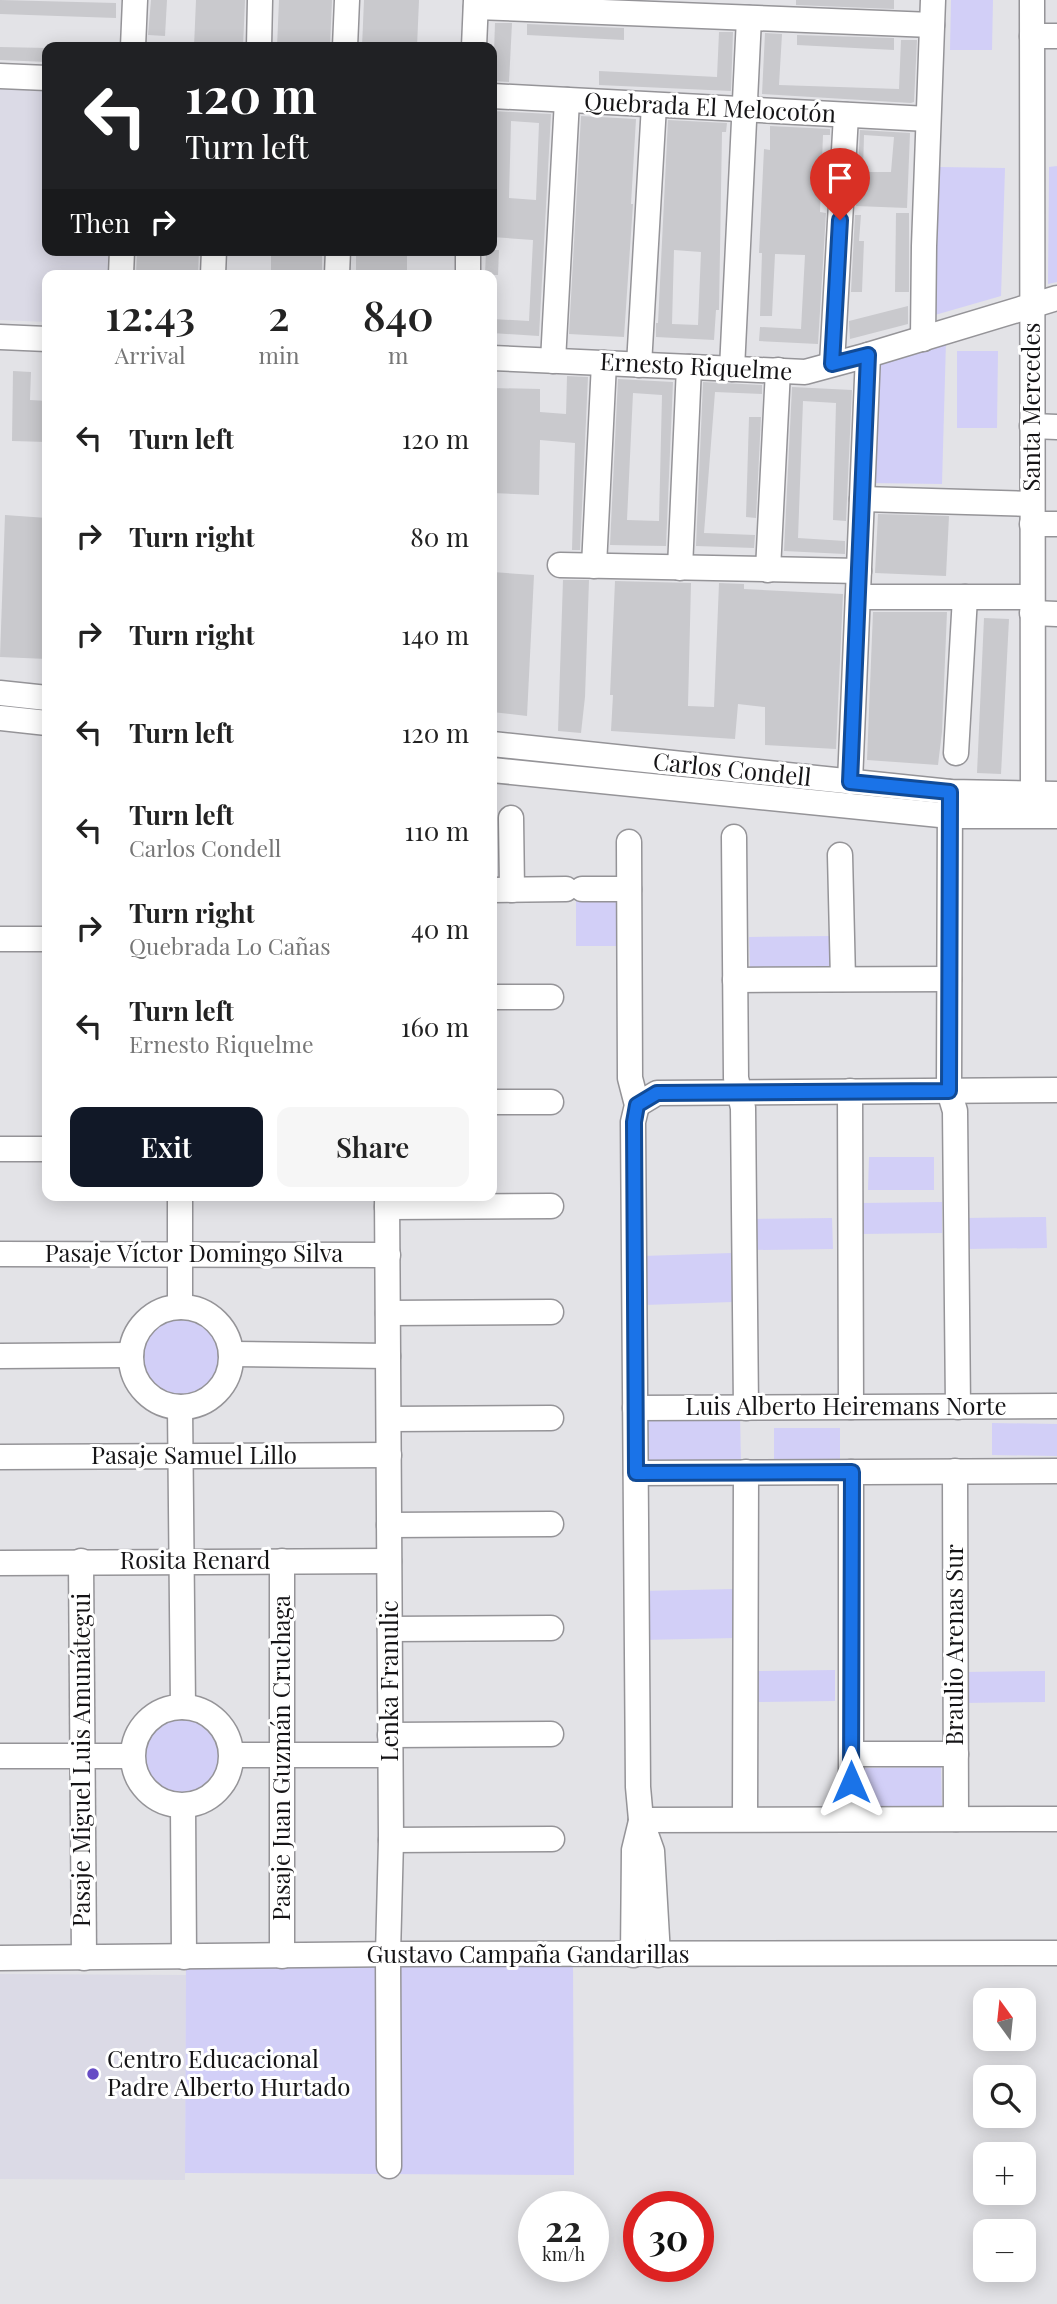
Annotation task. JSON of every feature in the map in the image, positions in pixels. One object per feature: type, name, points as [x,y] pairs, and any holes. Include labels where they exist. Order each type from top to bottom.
[{"type":"street","points":[[133,42],[135,0]]},
{"type":"street","points":[[259,42],[260,0]]},
{"type":"street","points":[[345,42],[347,0]]},
{"type":"street","points":[[923,339],[933,0]]},
{"type":"street","name":"Santa Mercedes","points":[[1032,0],[1032,605],[1045,805]]},
{"type":"street","points":[[474,42],[476,4],[932,25]]},
{"type":"street","points":[[732,369],[749,18]]},
{"type":"street","points":[[1032,36],[1057,36]]},
{"type":"street","points":[[0,76],[42,78]]},
{"type":"street","name":"Quebrada El Melocotón","points":[[497,96],[928,119]]},
{"type":"street","points":[[553,361],[567,100]]},
{"type":"street","points":[[639,365],[653,105]]},
{"type":"street","points":[[832,364],[846,115]]},
{"type":"street","name":"Ernesto Riquelme","points":[[497,358],[805,372],[1057,298]]},
{"type":"street","points":[[0,337],[42,339]]},
{"type":"street","points":[[850,782],[868,355]]},
{"type":"street","points":[[594,566],[604,363]]},
{"type":"street","points":[[680,568],[690,367]]},
{"type":"street","points":[[768,570],[778,370]]},
{"type":"street","points":[[1032,426],[1057,427]]},
{"type":"street","points":[[862,499],[1032,514],[1057,524]]},
{"type":"street","points":[[560,565],[859,571]]},
{"type":"street","points":[[858,597],[965,597],[1032,605],[1057,614]]},
{"type":"street","points":[[956,753],[965,597]]},
{"type":"street","points":[[0,693],[42,697]]},
{"type":"street","points":[[0,718],[42,722]]},
{"type":"street","name":"Carlos Condell","points":[[497,745],[850,782],[950,804]]},
{"type":"street","name":"Carlos Condell","points":[[497,770],[950,804],[1045,805]]},
{"type":"street","points":[[950,804],[949,1091],[955,1111],[958,1407]]},
{"type":"street","points":[[511,818],[502,890],[629,889]]},
{"type":"street","points":[[734,837],[736,1078],[743,1108],[746,1408]]},
{"type":"street","points":[[629,842],[630,1078],[637,1105],[634,1122],[638,1787],[641,1820],[652,1851],[658,1955]]},
{"type":"street","points":[[840,855],[843,979]]},
{"type":"street","points":[[0,939],[42,939]]},
{"type":"street","points":[[735,979],[949,979]]},
{"type":"street","points":[[497,997],[551,997]]},
{"type":"street","points":[[637,1105],[657,1093],[1057,1090]]},
{"type":"street","points":[[850,1091],[851,1407]]},
{"type":"street","points":[[497,1102],[551,1102]]},
{"type":"street","points":[[0,1149],[42,1149]]},
{"type":"street","points":[[180,1201],[180,1307]]},
{"type":"street","points":[[387,1201],[551,1206]]},
{"type":"street","name":"Lenka Franulic","points":[[387,1201],[391,1840],[388,1954],[389,2166]]},
{"type":"street","name":"Pasaje Víctor Domingo Silva","points":[[0,1254],[388,1255]]},
{"type":"street","points":[[180,1307],[204,1313],[215,1321],[228,1341],[231,1354],[227,1377],[221,1387],[203,1402],[180,1407],[158,1401],[149,1395],[135,1377],[131,1355],[138,1331],[146,1322],[167,1309],[180,1307]]},
{"type":"street","points":[[388,1314],[551,1312]]},
{"type":"street","points":[[231,1354],[388,1356]]},
{"type":"street","points":[[0,1356],[131,1355]]},
{"type":"street","name":"Luis Alberto Heiremans Norte","points":[[635,1408],[1057,1406]]},
{"type":"street","points":[[180,1407],[183,1707]]},
{"type":"street","points":[[388,1419],[551,1418]]},
{"type":"street","name":"Pasaje Samuel Lillo","points":[[0,1457],[389,1455]]},
{"type":"street","name":"Braulio Arenas Sur","points":[[954,1471],[956,1819]]},
{"type":"street","points":[[636,1473],[1057,1471]]},
{"type":"street","points":[[745,1819],[746,1472]]},
{"type":"street","points":[[851,1819],[852,1472]]},
{"type":"street","points":[[389,1525],[551,1524]]},
{"type":"street","name":"Pasaje Miguel Luis Amunátegui","points":[[81,1561],[84,1958]]},
{"type":"street","name":"Pasaje Juan Guzmán Cruchaga","points":[[282,1561],[282,1956]]},
{"type":"street","name":"Rosita Renard","points":[[0,1563],[389,1561]]},
{"type":"street","points":[[390,1629],[551,1628]]},
{"type":"street","points":[[183,1707],[199,1710],[214,1718],[225,1731],[232,1755],[228,1774],[218,1790],[202,1801],[183,1806],[164,1802],[147,1791],[136,1775],[132,1755],[138,1734],[144,1725],[161,1712],[183,1707]]},
{"type":"street","points":[[232,1755],[283,1755],[551,1734]]},
{"type":"street","points":[[852,1754],[956,1755]]},
{"type":"street","points":[[0,1756],[132,1755]]},
{"type":"street","points":[[183,1806],[184,1957]]},
{"type":"street","points":[[641,1820],[1057,1819]]},
{"type":"street","points":[[633,1955],[634,1850],[641,1820]]},
{"type":"street","points":[[391,1840],[552,1839]]},
{"type":"street","name":"Gustavo Campaña Gandarillas","points":[[0,1958],[388,1954],[1057,1953]]},
{"type":"shaded area","points":[[951,0],[993,0],[992,50],[950,50]]},
{"type":"shaded area","points":[[0,86],[42,88],[42,256],[113,256],[112,270],[42,270],[42,322],[0,320]]},
{"type":"shaded area","points":[[1057,166],[1057,282],[1048,284],[1049,167]]},
{"type":"shaded area","points":[[939,167],[1005,168],[1001,296],[935,315]]},
{"type":"shaded area","points":[[946,341],[942,484],[869,483],[873,364]]},
{"type":"shaded area","points":[[957,351],[998,351],[997,428],[957,428]]},
{"type":"shaded area","points":[[576,894],[625,895],[625,946],[576,946]]},
{"type":"shaded area","points":[[830,936],[831,967],[750,968],[749,937]]},
{"type":"shaded area","points":[[869,1157],[934,1157],[934,1190],[868,1190]]},
{"type":"shaded area","points":[[942,1202],[942,1233],[861,1234],[861,1203]]},
{"type":"shaded area","points":[[1046,1217],[1047,1248],[966,1249],[965,1218]]},
{"type":"shaded area","points":[[832,1218],[833,1249],[752,1250],[751,1219]]},
{"type":"shaded area","points":[[731,1253],[733,1302],[644,1305],[643,1256]]},
{"type":"shaded area","points":[[181,1318],[197,1321],[210,1330],[219,1343],[222,1359],[219,1375],[210,1388],[197,1397],[181,1400],[165,1397],[152,1388],[143,1375],[140,1359],[143,1343],[152,1330],[165,1321]]},
{"type":"shaded area","points":[[740,1414],[741,1463],[649,1465],[648,1416]]},
{"type":"shaded area","points":[[992,1423],[1057,1424],[1057,1456],[992,1455]]},
{"type":"shaded area","points":[[774,1428],[840,1428],[840,1461],[774,1460]]},
{"type":"shaded area","points":[[734,1589],[735,1638],[642,1640],[641,1591]]},
{"type":"shaded area","points":[[835,1670],[835,1701],[754,1702],[754,1671]]},
{"type":"shaded area","points":[[1045,1671],[1045,1702],[964,1703],[964,1672]]},
{"type":"shaded area","points":[[174,1714],[190,1714],[205,1721],[216,1732],[223,1747],[220,1771],[211,1784],[190,1796],[174,1796],[159,1789],[148,1778],[141,1763],[141,1747],[148,1732],[159,1721]]},
{"type":"shaded area","points":[[941,1767],[942,1808],[862,1809],[861,1768]]},
{"type":"shaded area","points":[[186,1964],[573,1965],[574,2175],[185,2173]]},
{"type":"shaded area","name":"Centro Educacional Padre Alberto Hurtado","points":[[0,1974],[186,1975],[185,2180],[0,2179]]},
{"type":"building","points":[[0,0],[116,3],[116,18],[0,14]]},
{"type":"building","points":[[151,0],[167,0],[165,36],[148,35]]},
{"type":"building","points":[[196,0],[245,0],[243,42],[194,42]]},
{"type":"building","points":[[279,0],[332,0],[330,42],[277,42]]},
{"type":"building","points":[[364,0],[419,0],[417,42],[362,42]]},
{"type":"building","points":[[796,0],[894,0],[894,9],[796,5]]},
{"type":"building","points":[[495,23],[512,23],[509,82],[497,81],[497,42],[494,42]]},
{"type":"building","points":[[527,24],[624,28],[624,40],[527,35]]},
{"type":"building","points":[[719,32],[733,32],[731,91],[599,85],[599,71],[717,77]]},
{"type":"building","points":[[765,33],[782,34],[779,85],[899,89],[901,40],[917,40],[914,102],[762,94]]},
{"type":"building","points":[[797,35],[894,38],[894,50],[797,45]]},
{"type":"building","points":[[0,47],[42,48],[42,62],[0,60]]},
{"type":"building","points":[[497,111],[551,114],[539,336],[497,333],[497,319],[529,321],[533,240],[497,237]],"holes":[[[511,121],[539,123],[536,200],[509,198]]]},
{"type":"building","points":[[581,116],[636,119],[624,337],[569,334]]},
{"type":"building","points":[[668,120],[727,123],[726,132],[722,132],[719,310],[716,310],[714,340],[656,337]],"holes":[[[674,250],[701,252],[698,325],[672,324]]]},
{"type":"building","points":[[770,126],[830,129],[830,135],[823,135],[820,212],[826,213],[818,344],[759,341],[760,327],[801,329],[805,255],[775,254],[772,316],[760,316],[762,253],[759,253],[764,149],[770,150]]},
{"type":"building","points":[[860,130],[910,133],[907,208],[856,206]],"holes":[[[864,135],[894,137],[891,172],[863,172]]]},
{"type":"building","points":[[896,213],[909,213],[909,292],[895,292]]},
{"type":"building","points":[[855,215],[861,215],[859,241],[864,241],[862,292],[851,292]]},
{"type":"building","points":[[499,250],[498,275],[497,270],[485,270],[486,256],[497,256]]},
{"type":"building","points":[[137,256],[199,256],[198,270],[136,270]]},
{"type":"building","points":[[271,256],[322,256],[322,270],[271,270]]},
{"type":"building","points":[[356,256],[407,256],[407,270],[356,270]]},
{"type":"building","points":[[908,306],[908,324],[850,339],[849,321]]},
{"type":"building","points":[[13,371],[31,372],[30,400],[42,401],[42,442],[12,441]]},
{"type":"building","points":[[567,376],[588,377],[580,550],[572,550],[575,443],[540,440],[539,495],[497,493],[497,388],[540,389],[540,412],[566,414]]},
{"type":"building","points":[[618,379],[673,382],[666,546],[610,545]],"holes":[[[633,393],[662,395],[659,521],[627,520]]]},
{"type":"building","points":[[703,382],[762,385],[762,394],[715,392],[704,533],[755,535],[754,548],[696,546]]},
{"type":"building","points":[[792,387],[852,390],[846,521],[833,520],[836,403],[803,401],[798,538],[845,541],[845,554],[784,551]]},
{"type":"building","points":[[749,417],[761,417],[756,518],[746,517]]},
{"type":"building","points":[[878,514],[949,516],[946,576],[875,573]]},
{"type":"building","points":[[5,515],[42,518],[42,659],[0,657]]},
{"type":"building","points":[[497,572],[534,575],[527,716],[497,713]]},
{"type":"building","points":[[563,580],[589,580],[585,697],[581,733],[558,731]]},
{"type":"building","points":[[615,581],[691,583],[688,706],[714,707],[719,583],[744,584],[744,589],[843,594],[836,749],[765,745],[765,707],[738,704],[735,739],[611,731]]},
{"type":"building","points":[[873,612],[947,612],[938,765],[867,760]]},
{"type":"building","points":[[984,618],[1009,619],[1001,774],[977,773]]},
{"type":"place","name":"Centro Educacional Padre Alberto Hurtado","points":[[93,2074]]},
{"type":"route","points":[[840,220],[832,364],[868,355],[850,782],[950,792],[949,1091],[657,1093],[637,1105],[634,1122],[635,1408],[636,1473],[852,1472],[851,1782]]}]
